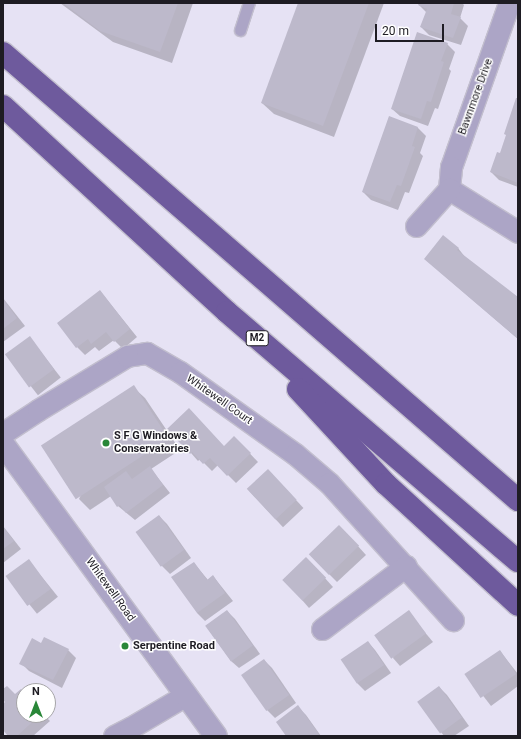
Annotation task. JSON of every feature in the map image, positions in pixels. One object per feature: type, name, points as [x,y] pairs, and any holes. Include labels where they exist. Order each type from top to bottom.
[{"type":"highway","points":[[3,53],[518,500]]},
{"type":"highway","name":"M2","points":[[3,106],[227,312],[518,561]]},
{"type":"highway","points":[[227,312],[386,484],[518,605]]},
{"type":"street","name":"Bawnmore Drive","points":[[450,189],[451,167],[510,6]]},
{"type":"street","points":[[416,226],[450,189],[518,232]]},
{"type":"street","name":"Whitewell Court","points":[[3,433],[127,356],[147,353],[180,372],[295,454],[329,483],[406,566],[453,620]]},
{"type":"street","name":"Whitewell Road","points":[[3,444],[216,736]]},
{"type":"street","points":[[322,629],[406,566]]},
{"type":"street","points":[[114,736],[186,695]]},
{"type":"lane","points":[[240,30],[249,3]]},
{"type":"building","points":[[63,3],[178,3],[160,52],[100,31]]},
{"type":"building","points":[[298,3],[369,3],[323,126],[261,103]]},
{"type":"building","points":[[419,3],[454,3],[451,14],[461,17],[453,38],[420,27],[427,9],[418,5]]},
{"type":"building","points":[[417,32],[448,43],[441,61],[444,62],[431,102],[427,101],[421,119],[391,109]]},
{"type":"building","points":[[516,98],[518,98],[518,183],[490,172],[497,152],[500,153],[506,135],[504,134]]},
{"type":"building","points":[[389,116],[418,127],[412,146],[415,147],[401,186],[397,185],[390,202],[362,192]]},
{"type":"building","points":[[443,235],[459,248],[457,250],[518,297],[518,339],[424,259]]},
{"type":"building","points":[[100,290],[130,329],[114,342],[106,332],[91,344],[88,339],[76,348],[57,323]]},
{"type":"building","points":[[3,299],[17,318],[3,329]]},
{"type":"building","points":[[30,336],[54,369],[29,387],[5,354]]},
{"type":"building","name":"S F G Windows & Conservatories","points":[[134,385],[169,439],[76,499],[41,445]]},
{"type":"building","points":[[189,408],[224,446],[234,436],[251,453],[227,476],[210,458],[203,464],[192,452],[190,454],[167,429]]},
{"type":"building","points":[[150,466],[163,485],[126,513],[120,505],[117,507],[104,487],[126,471],[132,479]]},
{"type":"building","points":[[268,469],[297,500],[275,519],[247,489]]},
{"type":"building","points":[[159,515],[184,550],[161,567],[136,532]]},
{"type":"building","points":[[339,525],[359,546],[329,575],[309,554]]},
{"type":"building","points":[[3,527],[14,541],[3,549]]},
{"type":"building","points":[[306,557],[326,578],[302,601],[282,580]]},
{"type":"building","points":[[29,559],[51,589],[27,606],[6,576]]},
{"type":"building","points":[[194,562],[207,580],[213,575],[225,593],[197,613],[171,577]]},
{"type":"building","points":[[227,610],[253,646],[231,661],[205,626]]},
{"type":"building","points":[[409,610],[426,633],[391,659],[374,635]]},
{"type":"building","points":[[44,637],[69,649],[53,680],[19,664],[32,638],[41,643]]},
{"type":"building","points":[[368,641],[384,665],[357,683],[341,659]]},
{"type":"building","points":[[500,650],[516,674],[481,698],[464,674]]},
{"type":"building","points":[[264,659],[289,695],[266,711],[241,675]]},
{"type":"building","points":[[7,686],[15,694],[16,693],[16,723],[31,723],[17,736],[8,736],[3,730],[3,704],[5,702],[3,700],[3,689]]},
{"type":"building","points":[[439,686],[462,718],[440,733],[417,702]]},
{"type":"building","points":[[298,705],[320,736],[286,736],[276,722]]},
{"type":"place","name":"S F G Windows & Conservatories","points":[[106,443]]},
{"type":"place","name":"Serpentine Road","points":[[125,646]]}]
